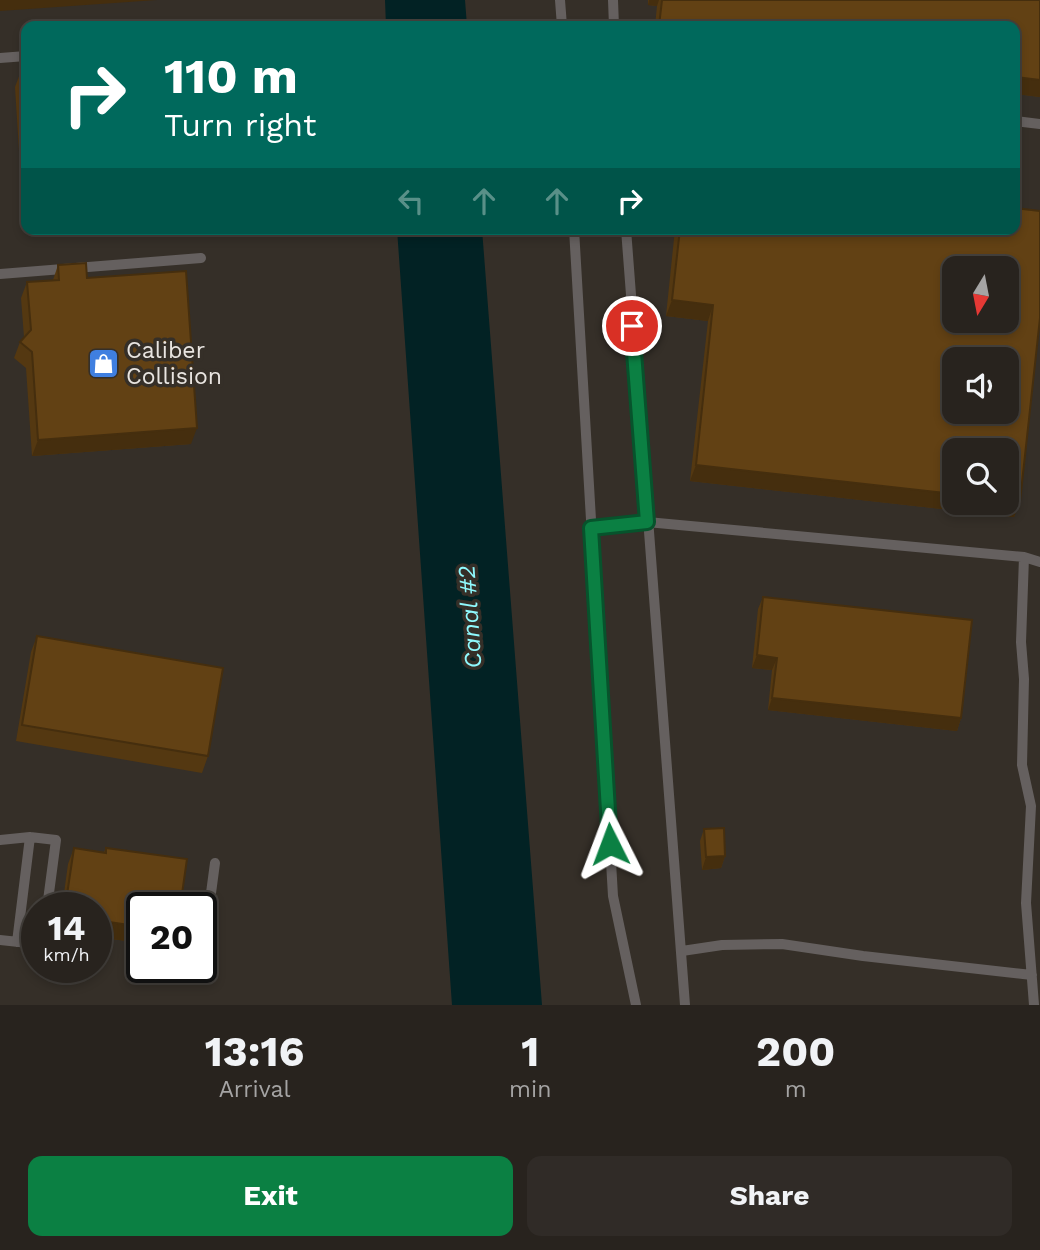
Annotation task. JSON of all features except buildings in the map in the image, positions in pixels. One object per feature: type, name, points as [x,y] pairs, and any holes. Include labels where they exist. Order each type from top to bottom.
[{"type":"lane","points":[[560,0],[562,21]]},
{"type":"lane","points":[[613,0],[614,21]]},
{"type":"lane","points":[[0,58],[21,56]]},
{"type":"lane","points":[[1020,122],[1040,124]]},
{"type":"lane","points":[[574,235],[613,896],[636,1005]]},
{"type":"lane","points":[[626,235],[685,1005]]},
{"type":"lane","points":[[0,274],[201,258]]},
{"type":"lane","points":[[591,528],[647,522],[1024,557],[1040,562]]},
{"type":"lane","points":[[1024,557],[1021,642],[1024,680],[1022,765],[1031,806],[1026,903],[1034,1005]]},
{"type":"lane","points":[[17,942],[30,837]]},
{"type":"lane","points":[[0,840],[30,837],[56,840],[49,892]]},
{"type":"lane","points":[[211,892],[215,863]]},
{"type":"lane","points":[[0,940],[21,942]]},
{"type":"lane","points":[[682,951],[722,945],[782,944],[1032,975]]},
{"type":"water","points":[[385,0],[465,0],[467,21],[386,21]]},
{"type":"water","name":"Canal #2","points":[[397,235],[482,235],[542,1005],[452,1005]]},
{"type":"place","name":"Caliber Collision","points":[[103,363]]},
{"type":"route","points":[[610,844],[591,528],[647,522],[632,326]]}]
